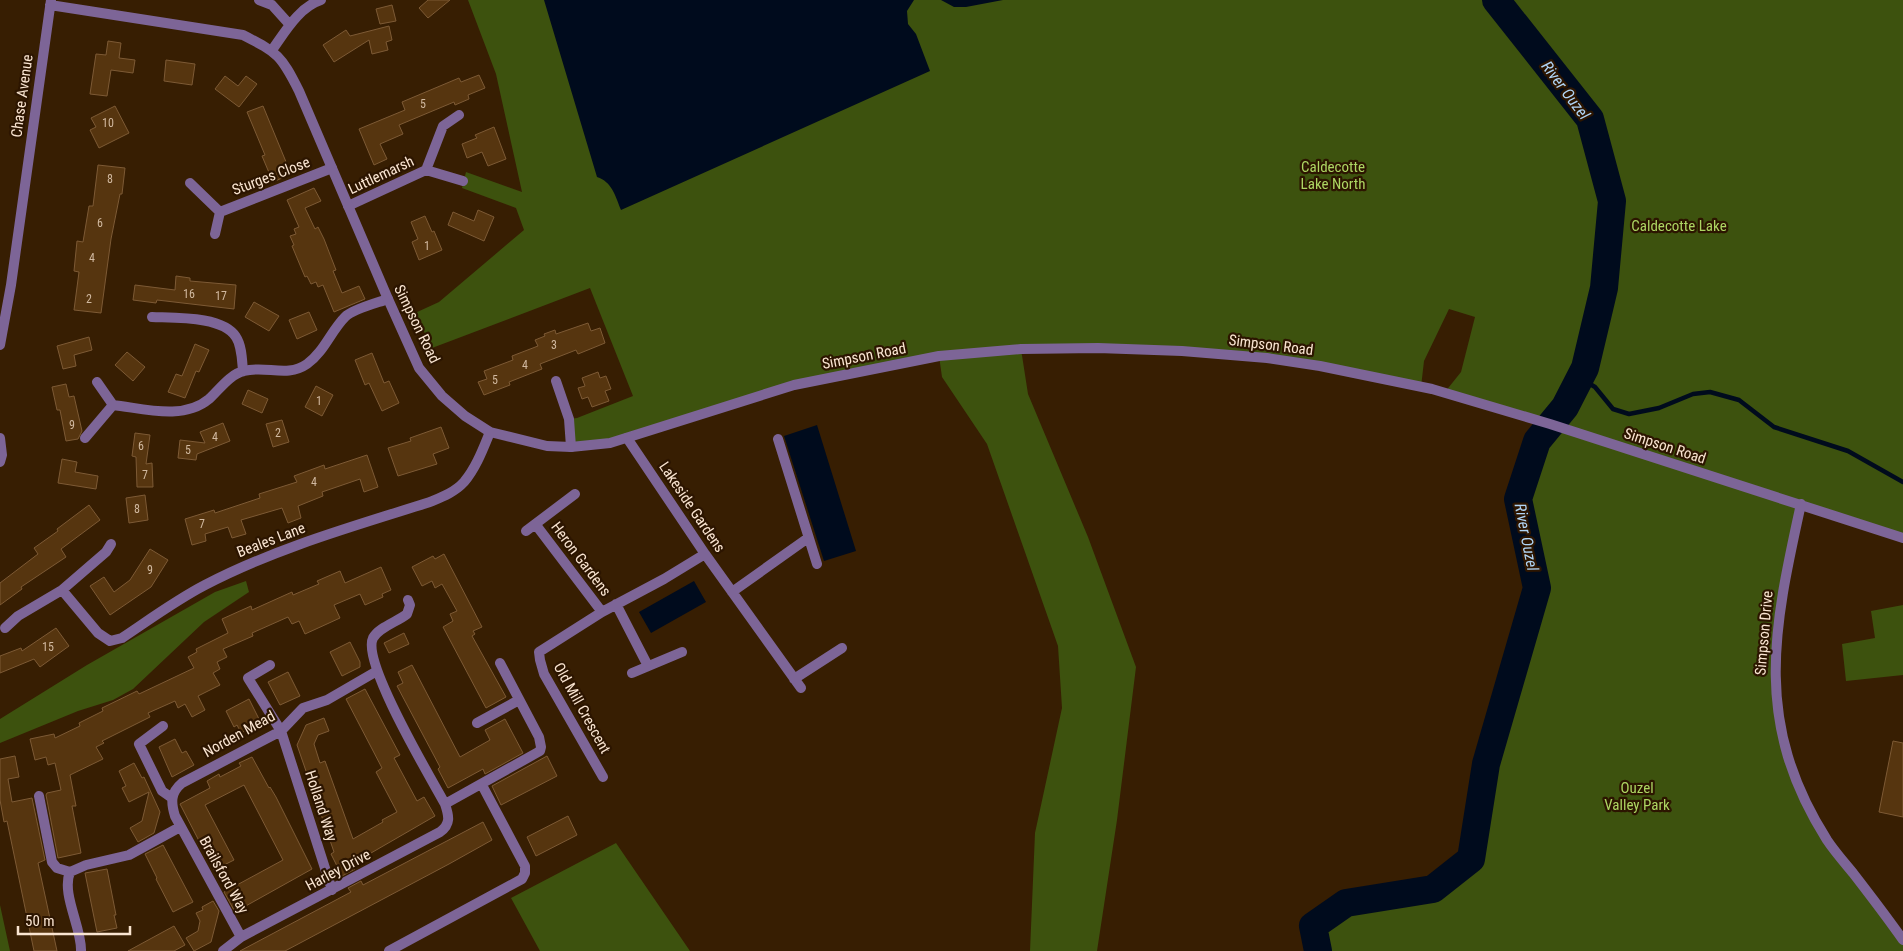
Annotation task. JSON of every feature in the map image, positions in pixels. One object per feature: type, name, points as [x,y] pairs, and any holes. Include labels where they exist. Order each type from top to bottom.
[{"type":"street","points":[[259,0],[272,5],[290,25]]},
{"type":"street","points":[[272,50],[290,25],[311,3],[321,0]]},
{"type":"street","name":"Simpson Road","points":[[51,2],[243,35],[272,50],[286,64],[419,368],[442,396],[465,416],[490,432],[547,446],[570,447],[610,443],[794,385],[939,356],[1021,349],[1098,348],[1182,351],[1267,358],[1320,366],[1421,386],[1572,431],[1903,538]]},
{"type":"street","name":"Chase Avenue","points":[[0,344],[2,317],[11,285],[51,2]]},
{"type":"street","name":"Luttlemarsh","points":[[426,170],[443,126],[459,115]]},
{"type":"street","name":"Sturges Close","points":[[220,212],[332,168]]},
{"type":"street","name":"Luttlemarsh","points":[[348,206],[426,170],[463,181]]},
{"type":"street","name":"Sturges Close","points":[[190,183],[220,212]]},
{"type":"street","name":"Sturges Close","points":[[215,234],[220,212]]},
{"type":"street","points":[[97,382],[113,405],[172,412],[191,410],[207,400],[223,385],[243,371],[269,370],[286,372],[298,370],[317,356],[346,315],[388,299]]},
{"type":"street","points":[[152,316],[213,322],[228,328],[237,338],[243,371]]},
{"type":"street","points":[[556,381],[569,419],[570,447]]},
{"type":"street","points":[[85,438],[113,405]]},
{"type":"street","name":"Beales Lane","points":[[62,590],[98,633],[110,641],[122,638],[204,586],[242,567],[314,539],[430,502],[448,494],[464,482],[479,458],[490,432]]},
{"type":"street","points":[[0,438],[2,455],[0,462]]},
{"type":"street","name":"Lakeside Gardens","points":[[627,438],[705,554],[801,688]]},
{"type":"street","points":[[778,439],[817,564]]},
{"type":"street","name":"Heron Gardens","points":[[526,531],[576,494]]},
{"type":"street","name":"Simpson Drive","points":[[1801,504],[1786,568],[1775,655],[1775,690],[1778,721],[1795,778],[1828,841],[1903,940]]},
{"type":"street","name":"Heron Gardens","points":[[536,525],[602,612]]},
{"type":"street","points":[[732,592],[808,538]]},
{"type":"street","points":[[5,628],[18,616],[62,590],[106,552],[111,544]]},
{"type":"street","name":"Old Mill Crescent","points":[[603,777],[544,674],[540,652],[602,612],[664,579],[705,554]]},
{"type":"street","name":"Harley Drive","points":[[223,951],[241,937],[443,830],[449,819],[445,804],[383,688],[372,649],[374,636],[379,631],[407,614],[410,605],[408,600]]},
{"type":"street","points":[[616,604],[648,666]]},
{"type":"street","points":[[794,679],[842,648]]},
{"type":"street","points":[[632,672],[682,652]]},
{"type":"street","points":[[445,804],[540,751],[539,737],[500,663]]},
{"type":"street","name":"Holland Way","points":[[270,666],[248,678],[281,731],[332,890]]},
{"type":"street","name":"Norden Mead","points":[[172,798],[175,790],[182,783],[281,731],[303,708],[327,700],[377,671]]},
{"type":"street","points":[[477,724],[519,700]]},
{"type":"street","points":[[39,796],[52,862],[57,868],[70,872],[86,865],[129,854],[180,827],[172,808],[172,798],[162,791],[139,744],[163,726]]},
{"type":"street","points":[[389,951],[522,879],[525,873],[525,866],[482,785]]},
{"type":"street","name":"Brailsford Way","points":[[180,827],[241,937]]},
{"type":"street","points":[[70,872],[68,880],[70,897],[81,951]]},
{"type":"green space","name":"Caldecotte Lake","points":[[468,0],[1903,0],[1903,538],[1801,504],[1780,612],[1778,721],[1811,811],[1903,940],[1903,951],[1318,951],[1313,926],[1346,903],[1433,889],[1471,859],[1486,764],[1537,588],[1518,499],[1537,441],[1550,424],[1445,392],[1461,372],[1475,317],[1449,309],[1424,361],[1421,387],[1267,358],[1021,349],[1028,394],[1088,537],[1136,667],[1117,820],[1097,951],[1030,951],[1035,833],[1062,708],[1058,646],[987,444],[942,377],[939,356],[794,385],[610,443],[571,447],[569,419],[577,418],[633,396],[590,288],[432,348],[415,313],[439,302],[524,230],[516,208],[462,188],[466,172],[522,192],[496,74]]},
{"type":"green space","points":[[246,581],[249,592],[204,622],[133,689],[113,700],[78,711],[0,743],[0,719],[87,665],[215,592]]},
{"type":"green space","points":[[1903,605],[1903,675],[1846,681],[1842,644],[1875,638],[1871,611]]},
{"type":"green space","points":[[616,843],[690,951],[540,951],[511,898]]},
{"type":"green space","points":[[0,905],[10,951],[0,951]]},
{"type":"water","points":[[544,0],[914,0],[907,11],[908,24],[916,34],[930,71],[621,210],[610,186],[597,177]]},
{"type":"water","points":[[941,0],[1003,0],[966,7],[954,7]]},
{"type":"water","points":[[817,425],[856,551],[824,561],[784,436]]},
{"type":"water","points":[[694,581],[706,602],[651,633],[639,612]]},
{"type":"building","points":[[428,0],[450,0],[428,18],[419,8]]},
{"type":"building","points":[[392,5],[396,21],[380,24],[376,9]]},
{"type":"building","points":[[389,26],[392,40],[386,42],[388,50],[372,54],[369,40],[334,62],[323,45],[346,30],[350,36]]},
{"type":"building","points":[[108,41],[121,43],[119,58],[135,60],[133,73],[111,70],[107,96],[90,94],[96,54],[106,55]]},
{"type":"building","points":[[166,60],[195,64],[192,85],[164,81]]},
{"type":"building","points":[[479,75],[485,88],[468,95],[469,99],[455,105],[454,102],[399,125],[403,134],[380,144],[387,159],[374,165],[359,129],[405,110],[402,102],[459,78],[461,82]]},
{"type":"building","points":[[225,76],[238,86],[246,76],[257,84],[239,107],[215,89]]},
{"type":"building","points":[[115,106],[129,133],[99,148],[90,130],[96,127],[91,118]]},
{"type":"building","points":[[263,106],[291,174],[273,182],[262,156],[265,155],[247,112]]},
{"type":"building","points":[[494,127],[506,159],[488,166],[482,152],[467,158],[462,144],[477,138],[475,135]]},
{"type":"building","points":[[98,165],[125,168],[122,194],[120,194],[111,239],[101,313],[74,310],[79,272],[74,271],[77,241],[83,242],[89,206],[93,206]]},
{"type":"building","points":[[314,188],[321,201],[305,208],[315,229],[318,227],[324,239],[336,270],[333,271],[342,293],[359,286],[365,299],[334,312],[323,285],[318,287],[316,282],[311,284],[307,276],[305,277],[292,246],[294,245],[290,236],[296,234],[294,229],[299,227],[287,200]]},
{"type":"building","points":[[478,210],[494,217],[484,241],[448,225],[453,212],[474,221]]},
{"type":"building","points":[[425,216],[442,250],[419,260],[412,242],[418,239],[411,222]]},
{"type":"building","points":[[176,276],[190,278],[190,281],[236,285],[234,309],[157,300],[156,303],[133,300],[135,285],[175,290]]},
{"type":"building","points":[[254,302],[279,316],[269,331],[245,317]]},
{"type":"building","points":[[309,312],[317,330],[297,339],[289,320]]},
{"type":"building","points":[[588,323],[591,331],[600,328],[605,343],[578,354],[576,350],[540,364],[542,369],[509,382],[510,385],[484,395],[478,382],[487,379],[484,371],[513,360],[512,356],[538,346],[535,340],[545,336],[544,334],[555,330],[556,334]]},
{"type":"building","points":[[89,337],[92,350],[74,355],[76,366],[63,369],[57,346]]},
{"type":"building","points":[[195,344],[209,350],[199,372],[196,371],[185,398],[168,392],[176,374],[182,376]]},
{"type":"building","points":[[127,352],[145,367],[133,381],[115,365]]},
{"type":"building","points":[[372,353],[384,383],[389,381],[399,403],[382,411],[369,383],[365,385],[355,360]]},
{"type":"building","points":[[598,372],[600,378],[606,376],[611,389],[605,391],[609,401],[592,407],[588,397],[582,399],[578,388],[585,386],[582,378]]},
{"type":"building","points":[[66,384],[69,397],[74,396],[82,431],[78,439],[66,441],[60,410],[57,410],[52,387]]},
{"type":"building","points":[[316,386],[333,395],[322,416],[305,407]]},
{"type":"building","points":[[248,390],[268,399],[262,413],[242,404]]},
{"type":"building","points":[[282,420],[289,442],[273,447],[266,424]]},
{"type":"building","points":[[223,423],[230,441],[197,454],[196,460],[178,458],[180,440],[205,443],[200,432]]},
{"type":"building","points":[[441,427],[449,448],[433,454],[437,464],[398,476],[388,448],[411,441],[410,438]]},
{"type":"building","points":[[135,433],[150,435],[146,464],[152,463],[153,487],[137,487],[136,457],[132,456]]},
{"type":"building","points":[[367,455],[378,487],[364,492],[360,479],[322,492],[323,496],[298,506],[301,518],[288,523],[282,508],[241,520],[246,534],[232,538],[228,527],[205,534],[206,541],[192,545],[185,519],[214,510],[215,513],[260,498],[259,494],[297,482],[294,476],[324,465],[325,469]]},
{"type":"building","points":[[62,459],[77,462],[75,472],[98,476],[96,489],[58,483]]},
{"type":"building","points":[[145,495],[148,520],[129,523],[126,498]]},
{"type":"building","points":[[89,505],[100,520],[61,549],[66,557],[21,587],[22,589],[0,605],[0,583],[38,554],[34,548]]},
{"type":"building","points":[[150,549],[168,560],[151,587],[110,615],[90,586],[104,577],[114,592],[130,580]]},
{"type":"building","points":[[444,554],[482,627],[473,631],[475,634],[472,636],[506,697],[486,708],[443,627],[453,621],[450,614],[457,611],[442,584],[435,588],[432,581],[422,586],[412,567],[433,556],[435,559]]},
{"type":"building","points":[[381,567],[391,590],[382,594],[383,597],[365,605],[360,594],[334,605],[340,618],[305,634],[299,621],[292,624],[288,617],[252,633],[253,636],[223,649],[227,657],[217,662],[220,669],[213,673],[220,685],[198,696],[205,710],[192,717],[185,704],[178,708],[175,701],[148,713],[150,717],[102,741],[104,743],[96,747],[103,759],[70,775],[76,806],[72,806],[81,853],[58,858],[46,795],[47,793],[61,790],[55,763],[48,765],[46,757],[35,760],[30,739],[54,734],[55,738],[80,726],[79,723],[103,711],[102,708],[137,691],[139,694],[194,668],[188,657],[197,652],[196,649],[228,633],[222,619],[251,606],[252,610],[292,592],[293,595],[319,584],[317,581],[340,571],[345,583]]},
{"type":"building","points":[[56,628],[69,646],[40,667],[34,659],[0,673],[0,656],[21,648],[22,651]]},
{"type":"building","points":[[404,633],[409,644],[389,653],[384,643]]},
{"type":"building","points":[[350,642],[360,662],[360,667],[342,676],[330,652]]},
{"type":"building","points":[[412,665],[460,757],[490,740],[485,730],[505,719],[523,753],[485,774],[483,769],[448,788],[438,769],[440,767],[397,686],[403,683],[398,672]]},
{"type":"building","points":[[288,672],[300,696],[280,705],[268,682]]},
{"type":"building","points":[[365,689],[400,755],[394,758],[417,801],[424,797],[435,816],[352,864],[355,869],[342,876],[331,854],[334,852],[297,745],[306,725],[324,718],[329,731],[318,735],[314,744],[320,763],[325,761],[353,839],[397,812],[376,772],[382,768],[346,699]]},
{"type":"building","points":[[249,699],[261,723],[241,733],[237,725],[234,727],[226,711]]},
{"type":"building","points":[[175,739],[182,753],[186,751],[194,765],[172,777],[159,747]]},
{"type":"building","points":[[1893,741],[1903,743],[1903,817],[1879,812]]},
{"type":"building","points":[[15,756],[19,777],[8,779],[12,802],[32,798],[45,860],[38,863],[57,951],[34,951],[7,821],[4,822],[0,800],[0,759]]},
{"type":"building","points":[[547,756],[557,776],[501,805],[492,786]]},
{"type":"building","points":[[252,757],[276,797],[312,869],[235,912],[224,892],[283,860],[244,785],[205,805],[234,860],[214,870],[180,804],[210,788],[207,781],[219,774],[220,777],[241,766],[239,763]]},
{"type":"building","points":[[134,763],[142,778],[144,777],[160,812],[154,833],[138,842],[130,828],[142,821],[149,792],[129,802],[122,788],[126,786],[119,771]]},
{"type":"building","points":[[568,816],[577,835],[536,856],[527,837]]},
{"type":"building","points":[[483,822],[492,840],[449,864],[285,951],[240,951],[351,892],[348,888],[361,881],[363,885]]},
{"type":"building","points":[[163,845],[193,902],[173,912],[145,854]]},
{"type":"building","points":[[107,869],[117,928],[97,932],[85,873]]},
{"type":"building","points":[[213,901],[219,911],[211,942],[194,951],[186,938],[198,931],[200,921],[196,913],[203,910],[202,907]]},
{"type":"building","points":[[174,926],[185,945],[174,951],[128,951]]},
{"type":"waterway","name":"River Ouzel","points":[[1318,951],[1313,926],[1346,903],[1433,889],[1471,859],[1486,764],[1537,588],[1518,499],[1537,441],[1565,407],[1585,368],[1604,288],[1612,201],[1590,119],[1496,0]]},
{"type":"waterway","points":[[1580,378],[1595,387],[1613,409],[1629,414],[1659,408],[1693,394],[1710,392],[1739,400],[1774,427],[1848,451],[1903,482]]},
{"type":"park label","name":"Caldecotte Lake North","points":[[1333,176]]},
{"type":"park label","name":"Ouzel Valley Park","points":[[1637,796]]}]
